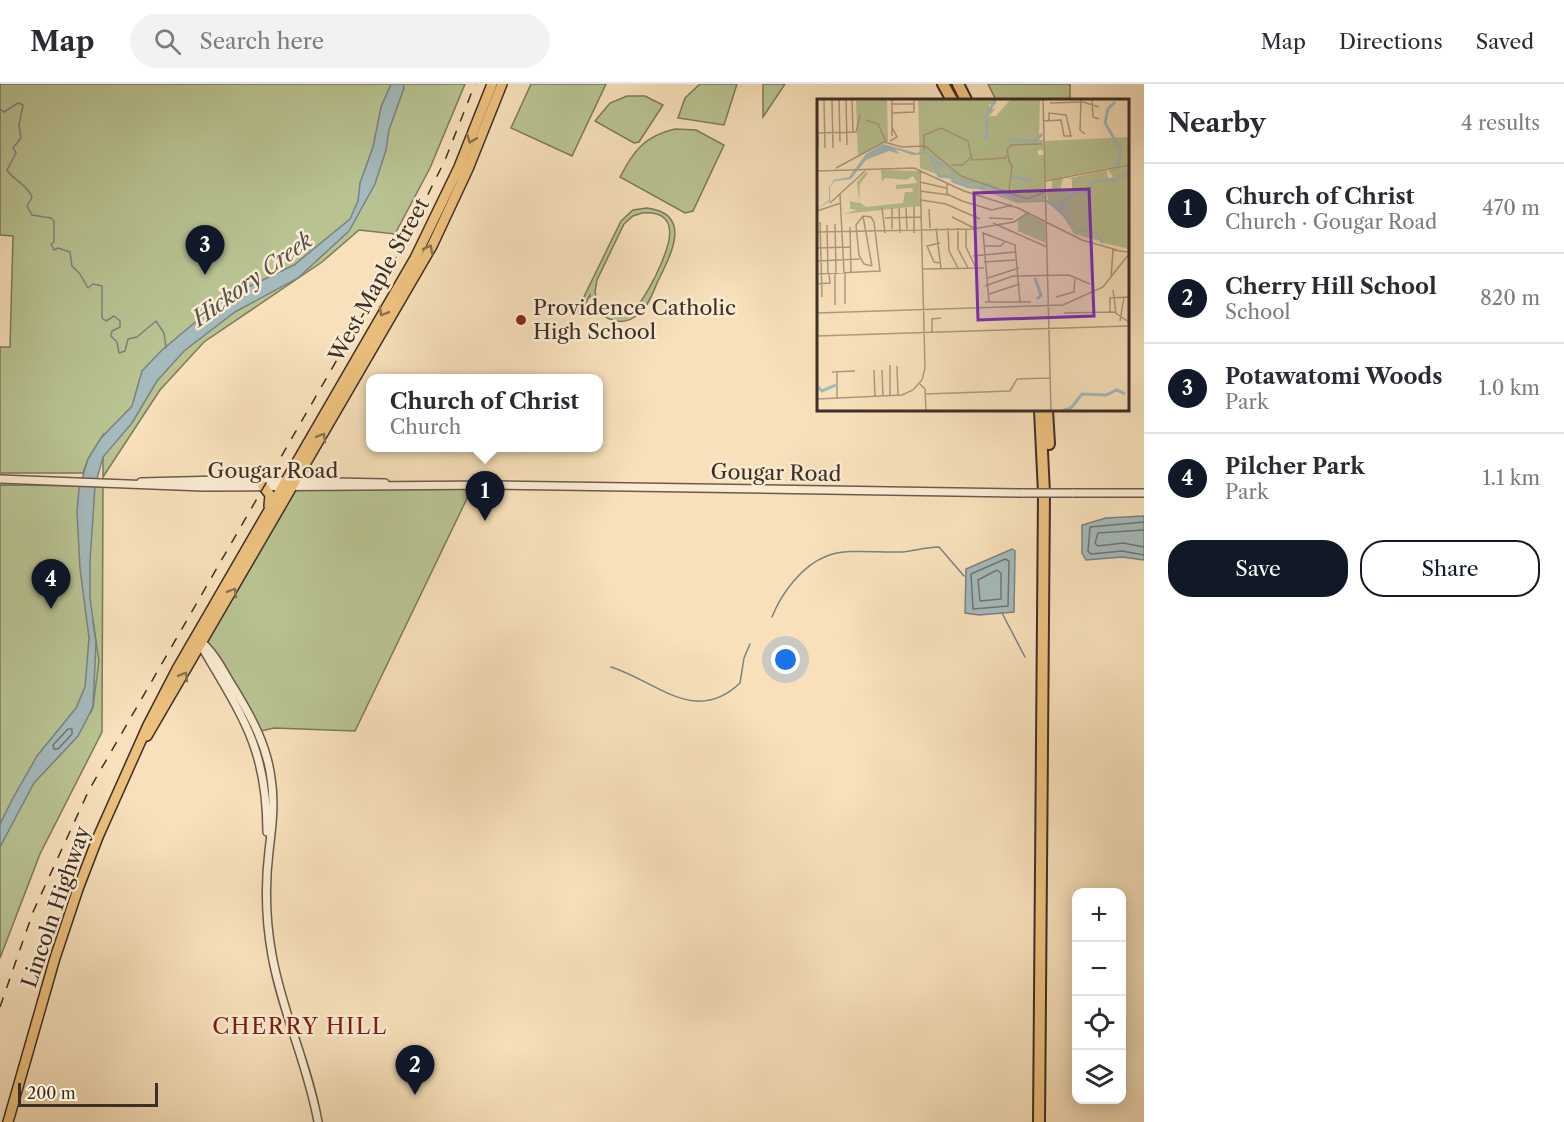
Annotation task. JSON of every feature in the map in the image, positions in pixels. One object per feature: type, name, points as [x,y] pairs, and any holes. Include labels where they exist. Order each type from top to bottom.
[{"type":"highway","points":[[943,84],[951,99]]},
{"type":"highway","points":[[958,84],[966,99]]},
{"type":"highway","points":[[1038,1122],[1044,493],[1040,411]]},
{"type":"highway","points":[[1045,1122],[1051,493],[1047,411]]},
{"type":"main road","name":"West Maple Street","points":[[289,484],[431,227],[459,167],[492,84]]},
{"type":"main road","name":"West Maple Street","points":[[289,484],[432,246],[468,170],[502,84]]},
{"type":"main road","name":"Lincoln Highway","points":[[199,640],[268,511],[289,484]]},
{"type":"main road","name":"Lincoln Highway","points":[[8,1122],[55,958],[98,837],[158,704],[199,640],[289,484]]},
{"type":"main road","points":[[263,486],[270,495],[268,511]]},
{"type":"street","name":"Gougar Road","points":[[0,479],[203,487],[289,484]]},
{"type":"street","name":"Gougar Road","points":[[138,483],[149,480],[407,486],[1144,493]]},
{"type":"street","points":[[199,640],[239,710],[256,747],[266,791],[269,852],[268,918],[272,957],[318,1122]]},
{"type":"green space","points":[[0,84],[465,84],[430,168],[395,234],[359,230],[322,262],[204,342],[160,390],[103,477],[103,435],[88,459],[83,473],[0,473],[0,347],[10,347],[13,236],[0,235]]},
{"type":"green space","points":[[531,84],[606,84],[572,156],[511,128]]},
{"type":"green space","points":[[700,84],[737,84],[724,125],[678,118],[685,98]]},
{"type":"green space","points":[[763,84],[785,84],[763,117]]},
{"type":"green space","points":[[988,84],[1070,84],[1070,99],[996,99]]},
{"type":"green space","points":[[627,96],[645,96],[663,105],[639,142],[634,143],[595,121],[610,103]]},
{"type":"green space","points":[[675,129],[696,130],[724,145],[693,211],[685,213],[620,177],[630,159],[648,140]]},
{"type":"green space","points":[[647,208],[661,212],[670,218],[674,227],[675,237],[668,260],[648,302],[640,313],[632,318],[617,321],[609,319],[597,310],[590,295],[580,315],[576,313],[621,221],[633,210]],"holes":[[[642,213],[656,214],[665,218],[670,235],[656,275],[633,311],[626,316],[617,317],[608,314],[598,304],[595,292],[597,280],[624,224],[633,216]]]},
{"type":"green space","points":[[0,485],[103,486],[102,732],[40,854],[0,958]]},
{"type":"green space","points":[[473,486],[355,731],[274,728],[261,731],[206,643],[294,489]]},
{"type":"water","points":[[391,84],[403,84],[404,88],[389,130],[386,150],[375,184],[349,231],[298,278],[235,312],[184,351],[157,381],[132,423],[103,457],[95,486],[90,561],[90,598],[96,642],[93,707],[78,736],[34,783],[0,847],[0,824],[13,798],[37,756],[76,708],[85,687],[89,638],[80,568],[77,512],[79,489],[88,459],[101,438],[132,406],[142,371],[162,350],[223,299],[294,265],[350,219],[358,201],[360,183],[373,147],[381,107]]},
{"type":"water","points":[[1144,516],[1144,560],[1122,557],[1086,560],[1082,553],[1082,525],[1106,518]]},
{"type":"water","points":[[1012,549],[1015,551],[1014,612],[979,615],[965,613],[966,569]]},
{"type":"waterway","points":[[0,109],[4,112],[18,103],[23,105],[19,125],[21,138],[13,148],[16,153],[7,170],[30,193],[32,197],[27,206],[32,215],[51,218],[54,221],[54,242],[51,244],[54,250],[58,248],[70,252],[72,266],[88,288],[93,284],[102,286],[102,318],[106,321],[114,316],[120,321],[120,327],[112,331],[111,336],[117,342],[119,353],[125,351],[128,339],[137,337],[156,321],[164,333],[166,348]]},
{"type":"waterway","points":[[772,617],[781,599],[801,573],[818,560],[835,554],[853,551],[902,552],[939,547],[964,576]]},
{"type":"waterway","points":[[1002,613],[1025,657]]},
{"type":"waterway","name":"Hickory Creek","points":[[90,714],[99,661],[93,621]]},
{"type":"waterway","points":[[611,667],[676,696],[691,701],[707,701],[723,695],[740,683],[744,658],[750,644]]},
{"type":"railway","points":[[0,1007],[33,912],[89,790],[402,247],[445,160],[475,84]]},
{"type":"place","name":"Potawatomi Woods","points":[[205,275]]},
{"type":"place","name":"Providence Catholic High School","points":[[521,320]]},
{"type":"place","name":"Church of Christ","points":[[485,521]]},
{"type":"place","name":"Pilcher Park","points":[[51,609]]},
{"type":"place","name":"Cherry Hill School","points":[[415,1095]]},
{"type":"district","name":"CHERRY HILL","points":[[300,1026]]}]
